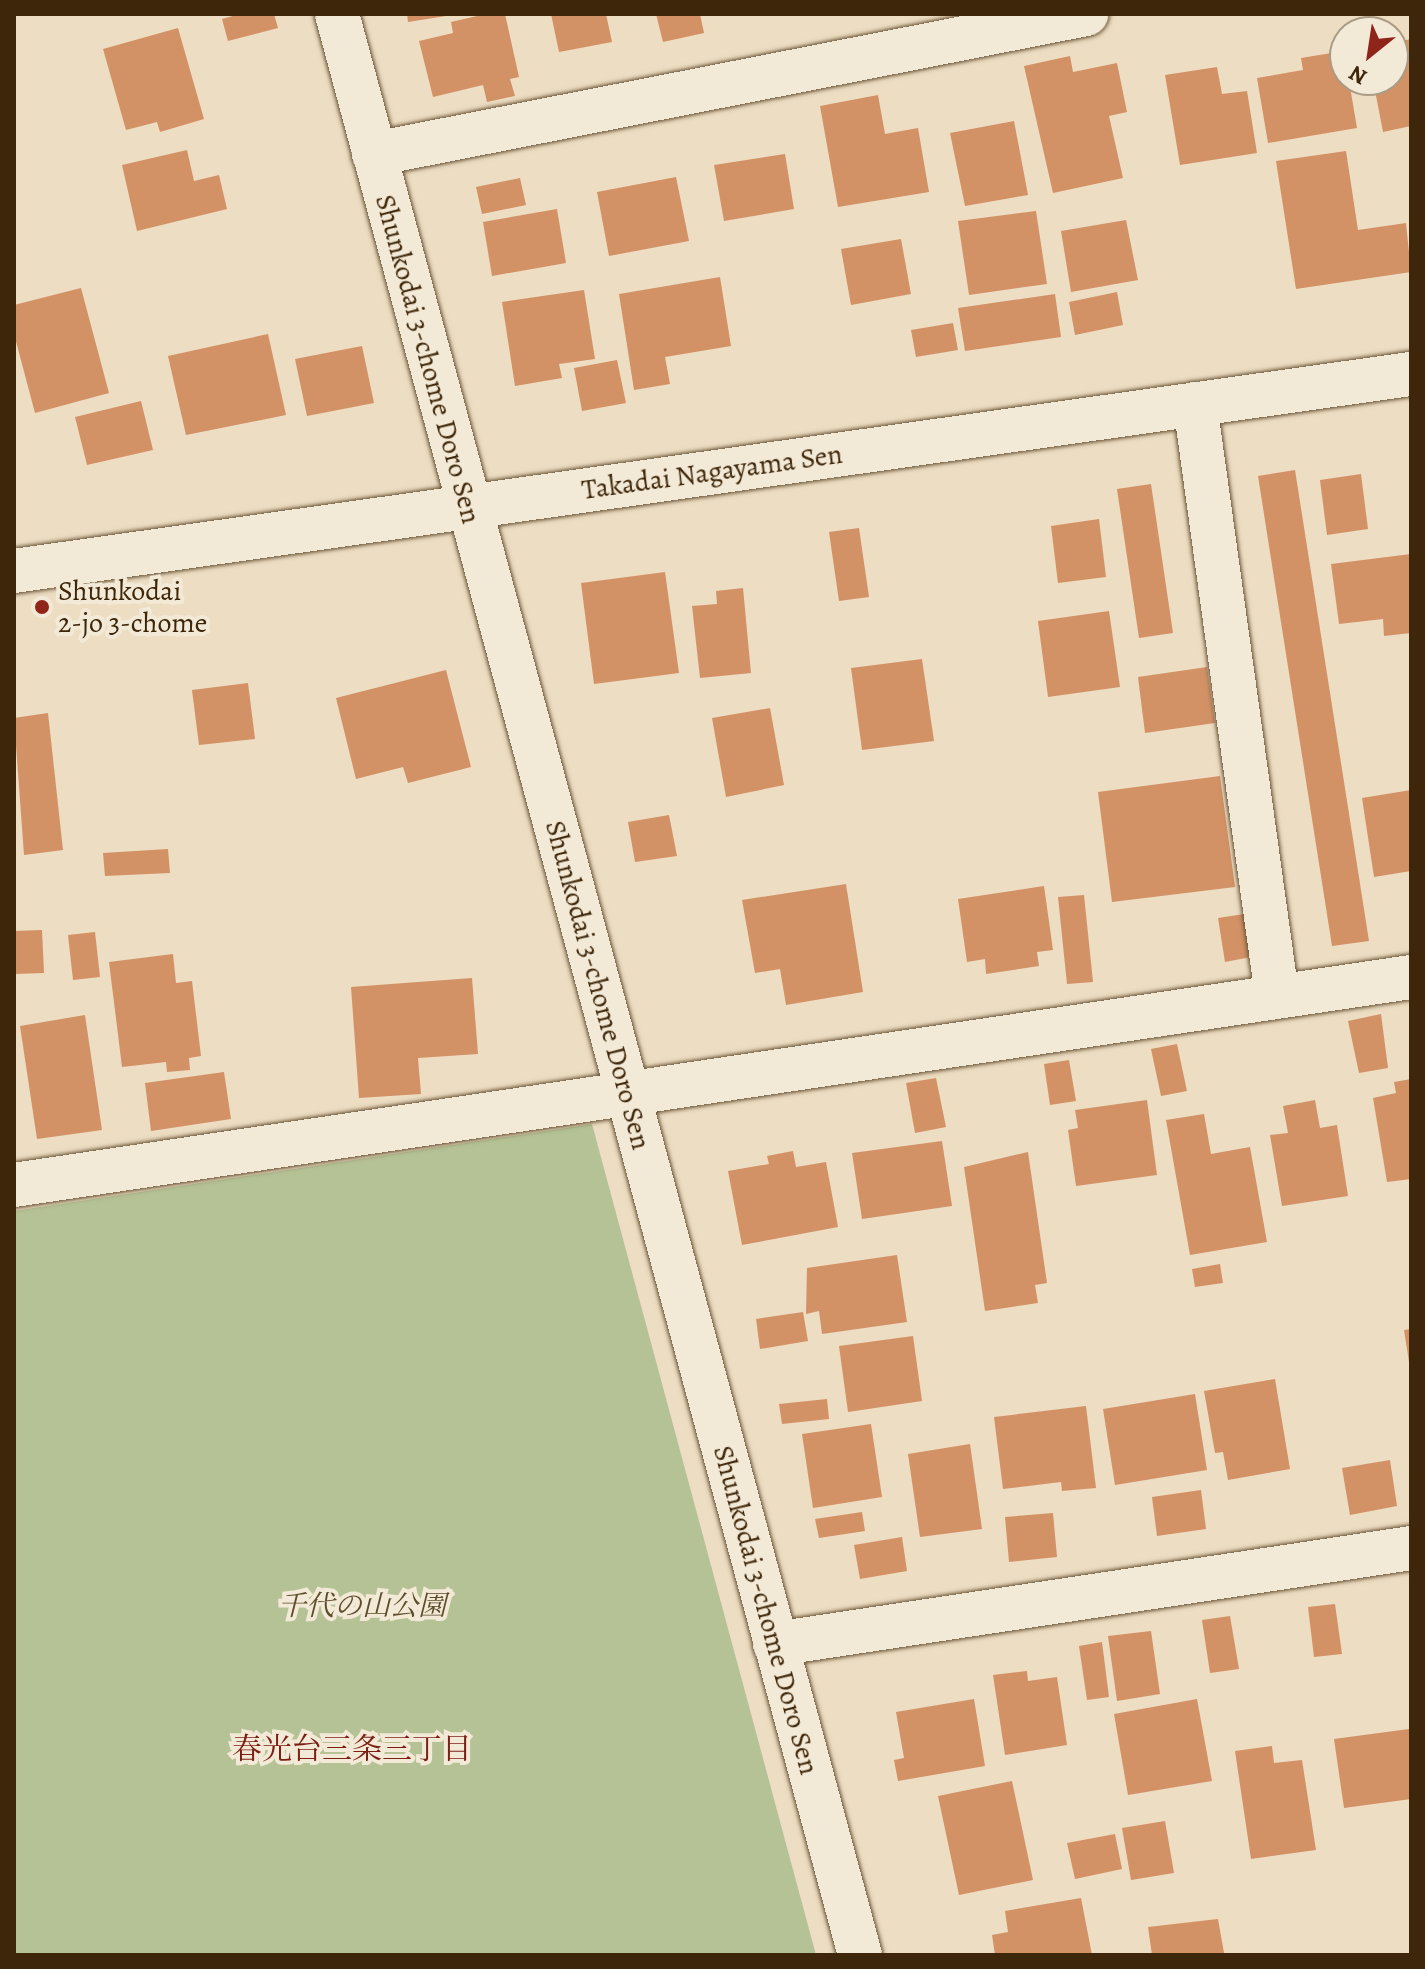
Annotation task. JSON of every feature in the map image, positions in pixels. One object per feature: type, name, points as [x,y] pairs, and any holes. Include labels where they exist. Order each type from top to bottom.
[{"type":"street","name":"Shunkodai 3-chome Doro Sen","points":[[337,14],[466,507],[628,1090],[860,1955]]},
{"type":"street","points":[[374,154],[1086,14]]},
{"type":"street","name":"Takadai Nagayama Sen","points":[[14,571],[1411,374]]},
{"type":"street","points":[[1195,404],[1277,996]]},
{"type":"street","points":[[14,1185],[628,1090],[1411,977]]},
{"type":"street","points":[[775,1644],[1411,1548]]},
{"type":"green space","name":"千代の山公園","points":[[592,1124],[816,1955],[14,1955],[14,1211]]},
{"type":"building","points":[[240,14],[274,14],[278,28],[228,41],[222,19]]},
{"type":"building","points":[[407,14],[445,14],[446,16],[408,22]]},
{"type":"building","points":[[486,14],[505,14],[519,77],[510,79],[515,96],[487,102],[483,85],[433,97],[419,41],[453,33],[451,22]]},
{"type":"building","points":[[551,14],[606,14],[612,42],[559,52]]},
{"type":"building","points":[[656,14],[700,14],[704,33],[663,42]]},
{"type":"building","points":[[178,28],[204,119],[160,132],[157,122],[126,130],[103,49]]},
{"type":"building","points":[[1409,39],[1411,126],[1383,132],[1376,96],[1409,96]]},
{"type":"building","points":[[1329,53],[1329,96],[1352,96],[1357,128],[1268,143],[1257,78],[1303,70],[1301,58]]},
{"type":"building","points":[[1070,56],[1073,72],[1117,63],[1127,112],[1109,116],[1123,178],[1053,193],[1024,66]]},
{"type":"building","points":[[1217,67],[1222,94],[1247,91],[1257,153],[1180,165],[1165,75]]},
{"type":"building","points":[[878,95],[885,134],[918,128],[929,192],[838,207],[820,106]]},
{"type":"building","points":[[1014,121],[1028,195],[965,206],[950,133]]},
{"type":"building","points":[[187,150],[194,181],[219,175],[227,209],[137,231],[122,165]]},
{"type":"building","points":[[1346,151],[1358,230],[1406,223],[1411,272],[1296,289],[1276,161]]},
{"type":"building","points":[[785,154],[794,209],[724,221],[714,165]]},
{"type":"building","points":[[676,177],[689,241],[609,256],[597,192]]},
{"type":"building","points":[[520,178],[526,205],[482,214],[476,187]]},
{"type":"building","points":[[557,209],[566,263],[492,276],[483,222]]},
{"type":"building","points":[[1036,211],[1047,284],[969,295],[958,221]]},
{"type":"building","points":[[1126,220],[1138,280],[1071,292],[1061,231]]},
{"type":"building","points":[[901,239],[911,294],[851,305],[841,249]]},
{"type":"building","points":[[720,277],[731,346],[665,357],[670,384],[634,390],[619,294]]},
{"type":"building","points":[[81,288],[109,393],[35,413],[14,334],[14,305]]},
{"type":"building","points":[[584,290],[595,359],[559,364],[562,378],[515,386],[502,302]]},
{"type":"building","points":[[1117,292],[1123,325],[1075,335],[1069,302]]},
{"type":"building","points":[[1055,294],[1061,337],[965,351],[958,308]]},
{"type":"building","points":[[953,323],[958,350],[916,357],[911,330]]},
{"type":"building","points":[[268,334],[286,415],[186,435],[168,356]]},
{"type":"building","points":[[362,346],[374,403],[307,416],[295,359]]},
{"type":"building","points":[[617,360],[626,403],[582,411],[574,368]]},
{"type":"building","points":[[141,401],[153,450],[87,465],[75,417]]},
{"type":"building","points":[[1295,470],[1369,941],[1332,946],[1258,476]]},
{"type":"building","points":[[1361,474],[1368,529],[1327,535],[1320,480]]},
{"type":"building","points":[[1151,484],[1173,633],[1139,638],[1117,489]]},
{"type":"building","points":[[1099,519],[1106,577],[1058,583],[1051,526]]},
{"type":"building","points":[[859,528],[869,597],[839,601],[829,532]]},
{"type":"building","points":[[1411,554],[1411,633],[1384,636],[1383,619],[1339,624],[1331,564]]},
{"type":"building","points":[[665,572],[679,673],[594,684],[581,583]]},
{"type":"building","points":[[743,588],[751,673],[700,678],[692,606],[717,604],[716,591]]},
{"type":"building","points":[[1109,611],[1120,687],[1048,697],[1038,621]]},
{"type":"building","points":[[922,659],[934,741],[862,750],[851,668]]},
{"type":"building","points":[[1207,667],[1215,723],[1145,733],[1138,677]]},
{"type":"building","points":[[446,670],[471,767],[408,783],[403,767],[356,779],[336,698]]},
{"type":"building","points":[[248,683],[255,739],[199,745],[192,690]]},
{"type":"building","points":[[770,708],[784,785],[726,797],[712,718]]},
{"type":"building","points":[[48,713],[63,850],[24,855],[14,718]]},
{"type":"building","points":[[1220,776],[1235,887],[1112,902],[1098,792]]},
{"type":"building","points":[[1411,790],[1411,871],[1374,877],[1362,798]]},
{"type":"building","points":[[669,815],[677,856],[635,862],[628,822]]},
{"type":"building","points":[[168,849],[170,873],[105,876],[103,853]]},
{"type":"building","points":[[846,884],[863,992],[786,1005],[780,969],[755,973],[742,900]]},
{"type":"building","points":[[1044,886],[1053,950],[1037,952],[1039,966],[986,974],[985,959],[967,962],[958,899]]},
{"type":"building","points":[[1084,895],[1093,982],[1067,984],[1058,897]]},
{"type":"building","points":[[1244,914],[1251,957],[1225,962],[1218,918]]},
{"type":"building","points":[[42,930],[44,973],[14,974],[14,931]]},
{"type":"building","points":[[95,932],[100,977],[73,980],[68,935]]},
{"type":"building","points":[[173,954],[176,983],[192,981],[201,1056],[189,1058],[190,1070],[167,1072],[166,1062],[122,1067],[109,962]]},
{"type":"building","points":[[472,978],[478,1054],[418,1058],[421,1094],[359,1098],[351,987]]},
{"type":"building","points":[[1381,1014],[1388,1068],[1359,1073],[1348,1021]]},
{"type":"building","points":[[85,1015],[102,1130],[37,1139],[20,1026]]},
{"type":"building","points":[[1177,1044],[1187,1091],[1161,1096],[1151,1049]]},
{"type":"building","points":[[1069,1060],[1076,1101],[1050,1105],[1044,1064]]},
{"type":"building","points":[[224,1072],[231,1119],[151,1131],[145,1083]]},
{"type":"building","points":[[936,1078],[946,1127],[915,1133],[906,1083]]},
{"type":"building","points":[[1411,1079],[1411,1179],[1387,1182],[1373,1098],[1396,1093],[1394,1082]]},
{"type":"building","points":[[1147,1100],[1157,1175],[1076,1186],[1068,1130],[1078,1128],[1075,1110]]},
{"type":"building","points":[[1315,1100],[1320,1128],[1337,1125],[1348,1196],[1282,1206],[1270,1135],[1288,1133],[1283,1106]]},
{"type":"building","points":[[1204,1114],[1211,1154],[1250,1147],[1267,1242],[1190,1255],[1166,1120]]},
{"type":"building","points":[[942,1141],[952,1206],[862,1219],[852,1153]]},
{"type":"building","points":[[793,1151],[796,1167],[826,1162],[838,1227],[742,1245],[728,1171],[769,1164],[767,1156]]},
{"type":"building","points":[[1028,1152],[1047,1283],[1035,1285],[1038,1303],[985,1311],[964,1167]]},
{"type":"building","points":[[897,1255],[907,1322],[822,1334],[819,1311],[806,1314],[807,1268]]},
{"type":"building","points":[[1220,1264],[1223,1283],[1195,1287],[1192,1269]]},
{"type":"building","points":[[803,1312],[808,1341],[760,1349],[756,1319]]},
{"type":"building","points":[[1411,1329],[1411,1362],[1409,1362],[1404,1330]]},
{"type":"building","points":[[913,1336],[922,1401],[848,1412],[839,1346]]},
{"type":"building","points":[[1275,1379],[1290,1469],[1228,1480],[1223,1452],[1215,1453],[1204,1391]]},
{"type":"building","points":[[1195,1394],[1207,1470],[1115,1485],[1103,1409]]},
{"type":"building","points":[[827,1399],[829,1419],[782,1424],[779,1404]]},
{"type":"building","points":[[1086,1406],[1096,1488],[1062,1491],[1061,1482],[1003,1489],[994,1417]]},
{"type":"building","points":[[871,1424],[882,1497],[813,1508],[802,1434]]},
{"type":"building","points":[[970,1444],[982,1529],[920,1537],[908,1454]]},
{"type":"building","points":[[1390,1460],[1397,1506],[1350,1515],[1342,1468]]},
{"type":"building","points":[[1201,1490],[1206,1529],[1157,1536],[1152,1497]]},
{"type":"building","points":[[862,1512],[865,1531],[819,1538],[815,1519]]},
{"type":"building","points":[[1053,1513],[1057,1557],[1009,1562],[1005,1517]]},
{"type":"building","points":[[902,1537],[907,1571],[860,1579],[854,1545]]},
{"type":"building","points":[[1335,1604],[1342,1654],[1314,1657],[1308,1607]]},
{"type":"building","points":[[1230,1616],[1239,1669],[1210,1673],[1202,1620]]},
{"type":"building","points":[[1151,1631],[1160,1694],[1117,1701],[1108,1636]]},
{"type":"building","points":[[1102,1642],[1109,1697],[1087,1700],[1079,1646]]},
{"type":"building","points":[[1027,1671],[1028,1681],[1057,1677],[1067,1745],[1005,1755],[993,1675]]},
{"type":"building","points":[[974,1699],[985,1766],[898,1781],[894,1760],[904,1758],[896,1712]]},
{"type":"building","points":[[1197,1699],[1212,1781],[1128,1795],[1114,1714]]},
{"type":"building","points":[[1409,1729],[1411,1799],[1344,1808],[1334,1739]]},
{"type":"building","points":[[1272,1746],[1274,1763],[1302,1760],[1316,1850],[1251,1859],[1235,1751]]},
{"type":"building","points":[[1012,1781],[1033,1880],[959,1895],[938,1796]]},
{"type":"building","points":[[1165,1821],[1174,1873],[1131,1880],[1122,1828]]},
{"type":"building","points":[[1115,1834],[1122,1869],[1075,1879],[1067,1843]]},
{"type":"building","points":[[1081,1898],[1092,1955],[995,1955],[992,1935],[1008,1932],[1005,1911]]},
{"type":"building","points":[[1218,1919],[1224,1953],[1152,1955],[1148,1927]]},
{"type":"place","name":"Shunkodai 2-jo 3-chome","points":[[42,607]]},
{"type":"district","name":"春光台三条三丁目","points":[[352,1749]]}]
